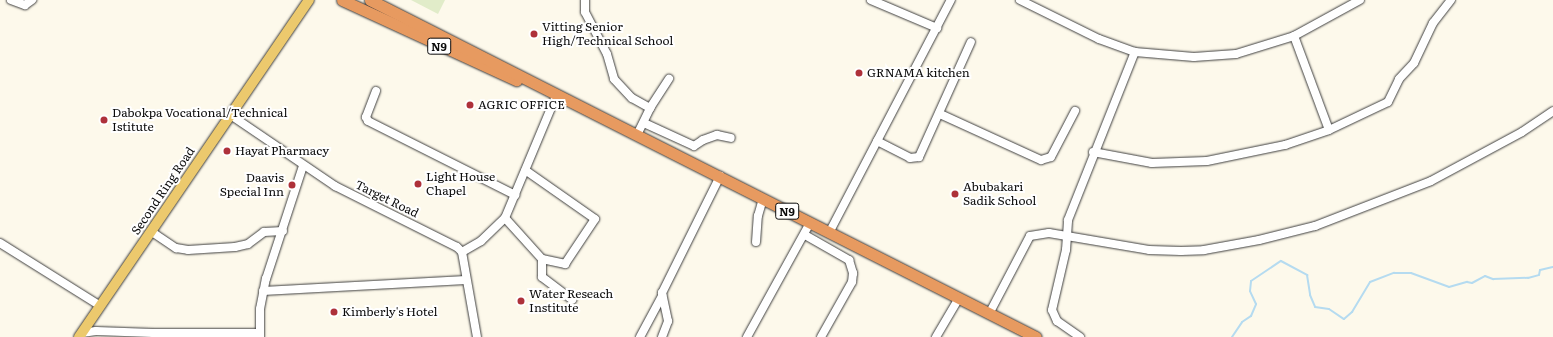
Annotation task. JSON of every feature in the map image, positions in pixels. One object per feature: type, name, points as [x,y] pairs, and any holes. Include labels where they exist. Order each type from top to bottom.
[{"type":"highway","name":"N9","points":[[342,0],[497,72],[538,86]]},
{"type":"highway","name":"N9","points":[[370,0],[556,96],[720,176],[829,233],[1036,337]]},
{"type":"main road","name":"Second Ring Road","points":[[80,335],[99,305],[152,232],[232,116],[309,0]]},
{"type":"street","points":[[12,0],[25,5],[32,0]]},
{"type":"street","points":[[585,0],[585,12],[606,54],[614,79],[632,98],[650,108]]},
{"type":"street","points":[[871,0],[937,28]]},
{"type":"street","points":[[829,233],[951,0]]},
{"type":"street","points":[[1020,0],[1092,36],[1135,52],[1171,57],[1236,54],[1294,36],[1360,0]]},
{"type":"street","points":[[1094,152],[1152,163],[1207,161],[1285,145],[1329,130],[1388,102],[1399,79],[1414,63],[1432,23],[1451,0]]},
{"type":"street","points":[[1294,36],[1329,130]]},
{"type":"street","points":[[877,141],[915,159],[919,157],[940,114],[971,42]]},
{"type":"street","points":[[1080,337],[1057,321],[1052,310],[1067,237],[1068,220],[1135,52]]},
{"type":"street","points":[[637,135],[650,108],[669,79]]},
{"type":"street","points":[[376,91],[366,117],[368,121],[515,195]]},
{"type":"street","points":[[477,337],[462,252],[481,241],[505,218],[556,96]]},
{"type":"street","points":[[940,114],[1042,160],[1051,157],[1075,111]]},
{"type":"street","points":[[989,314],[1026,239],[1030,236],[1049,233],[1150,250],[1181,252],[1229,246],[1315,226],[1431,181],[1522,132],[1553,111]]},
{"type":"street","name":"Target Road","points":[[232,116],[304,166],[351,195],[450,242],[462,252]]},
{"type":"street","points":[[644,123],[694,146],[703,140],[716,135],[731,138]]},
{"type":"street","points":[[80,335],[96,330],[153,333],[260,335],[263,291],[304,166]]},
{"type":"street","points":[[505,218],[542,259],[565,264],[569,262],[595,219],[525,170]]},
{"type":"street","points":[[640,337],[662,296],[720,176]]},
{"type":"street","points":[[756,242],[758,216],[763,199]]},
{"type":"street","points":[[747,337],[805,235],[810,223]]},
{"type":"street","points":[[152,232],[176,248],[188,250],[235,247],[248,244],[264,232],[283,230]]},
{"type":"street","points":[[805,235],[850,260],[853,273],[852,282],[821,337]]},
{"type":"street","points":[[0,243],[99,305]]},
{"type":"street","points":[[542,259],[542,277],[572,300]]},
{"type":"street","points":[[263,291],[466,280]]},
{"type":"street","points":[[662,296],[668,321],[662,337]]},
{"type":"street","points":[[936,337],[959,298]]},
{"type":"green space","points":[[411,0],[445,0],[438,14]]},
{"type":"waterway","points":[[1232,337],[1242,322],[1251,316],[1256,304],[1250,291],[1251,281],[1281,261],[1307,275],[1310,295],[1315,307],[1329,309],[1344,319],[1352,312],[1370,282],[1394,273],[1411,273],[1449,287],[1467,282],[1472,283],[1485,276],[1493,279],[1528,278],[1539,275],[1540,270],[1553,267]]},
{"type":"place","name":"Vitting Senior High/Technical School","points":[[534,34]]},
{"type":"place","name":"GRNAMA kitchen","points":[[859,73]]},
{"type":"place","name":"AGRIC OFFICE","points":[[470,105]]},
{"type":"place","name":"Dabokpa Vocational/Technical Istitute","points":[[104,120]]},
{"type":"place","name":"Hayat Pharmacy","points":[[227,151]]},
{"type":"place","name":"Light House Chapel","points":[[418,184]]},
{"type":"place","name":"Daavis Special Inn","points":[[292,185]]},
{"type":"place","name":"Abubakari Sadik School","points":[[955,194]]},
{"type":"place","name":"Water Reseach Institute","points":[[521,301]]},
{"type":"place","name":"Kimberly's Hotel","points":[[334,312]]}]
